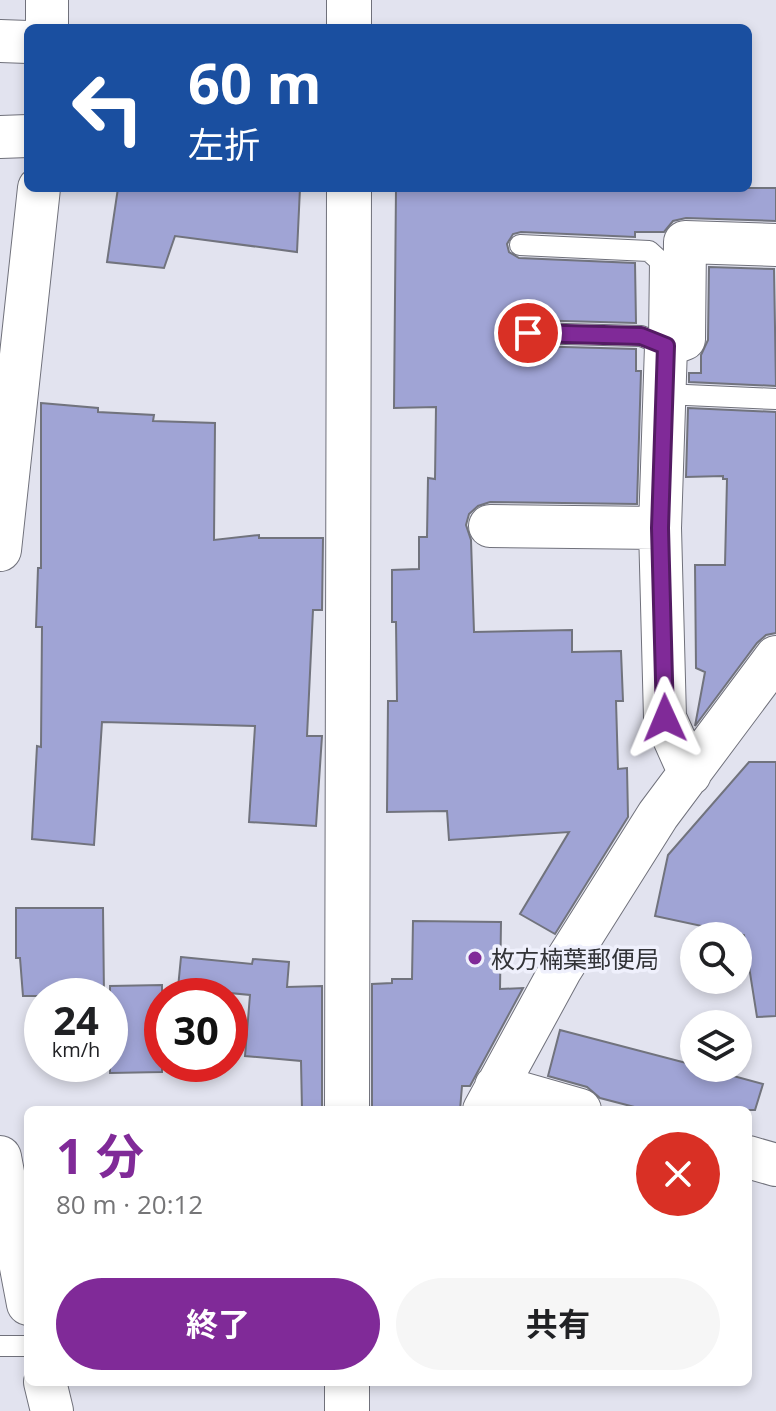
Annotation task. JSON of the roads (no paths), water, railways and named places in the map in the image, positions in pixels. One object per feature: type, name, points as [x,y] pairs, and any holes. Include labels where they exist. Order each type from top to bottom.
[{"type":"street","points":[[47,0],[47,24]]},
{"type":"street","points":[[349,0],[349,24]]},
{"type":"street","points":[[0,41],[24,42]]},
{"type":"street","points":[[0,137],[24,136]]},
{"type":"street","points":[[0,550],[39,192]]},
{"type":"street","points":[[347,1106],[349,192]]},
{"type":"street","points":[[690,774],[665,718],[660,528],[664,394],[662,345],[684,339],[685,242],[776,245]]},
{"type":"street","points":[[490,526],[660,528]]},
{"type":"street","points":[[550,1106],[490,1098],[561,969],[658,815],[776,657]]},
{"type":"street","points":[[0,1146],[24,1148]]},
{"type":"street","points":[[0,1157],[24,1283]]},
{"type":"street","points":[[752,1158],[776,1165]]},
{"type":"street","points":[[46,1386],[52,1411]]},
{"type":"street","points":[[347,1386],[347,1411]]},
{"type":"lane","points":[[520,245],[649,251],[660,261],[662,345],[641,336],[528,333]]},
{"type":"lane","points":[[664,394],[776,399]]},
{"type":"lane","points":[[0,1346],[24,1346]]},
{"type":"place","name":"枚方楠葉郵便局","points":[[475,958]]}]
